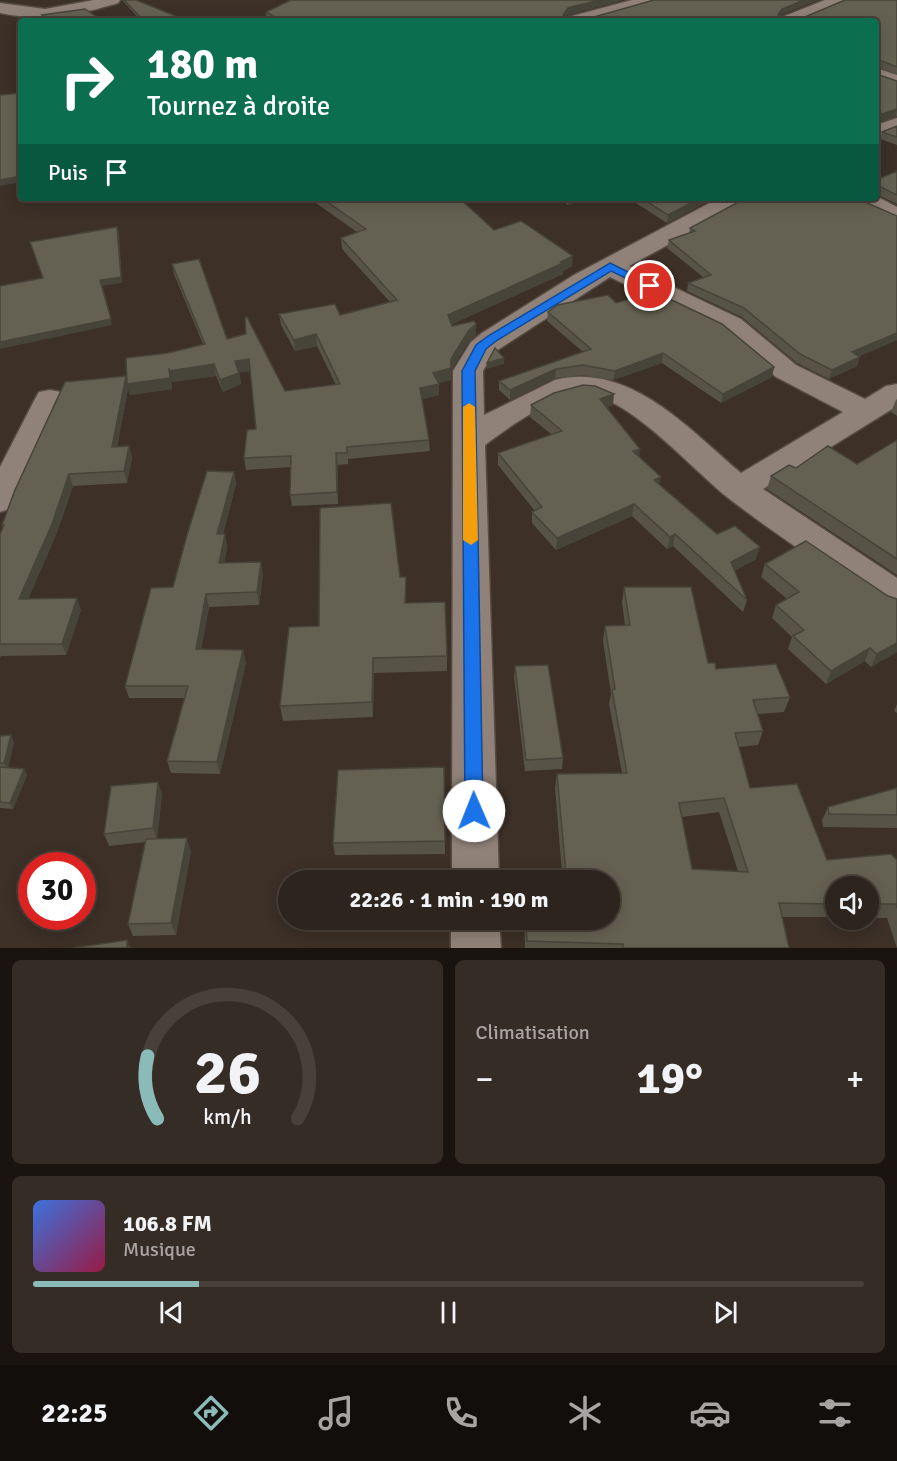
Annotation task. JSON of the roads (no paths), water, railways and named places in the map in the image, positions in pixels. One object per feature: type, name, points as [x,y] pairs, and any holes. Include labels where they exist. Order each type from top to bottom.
[{"type":"street","points":[[0,8],[30,15],[58,15],[112,0]]},
{"type":"street","points":[[585,18],[651,0]]},
{"type":"street","points":[[795,18],[839,0]]},
{"type":"street","points":[[879,75],[897,81]]},
{"type":"street","points":[[879,131],[897,123]]},
{"type":"street","points":[[475,870],[468,371],[481,348],[583,281],[731,201]]},
{"type":"street","points":[[867,201],[897,216]]},
{"type":"street","points":[[610,267],[731,325],[786,372],[866,412]]},
{"type":"street","points":[[469,441],[502,417],[566,386],[599,386],[643,407],[739,489],[897,597]]},
{"type":"street","points":[[739,489],[897,393]]},
{"type":"street","points":[[0,500],[50,399]]},
{"type":"street","points":[[475,930],[476,948]]}]
